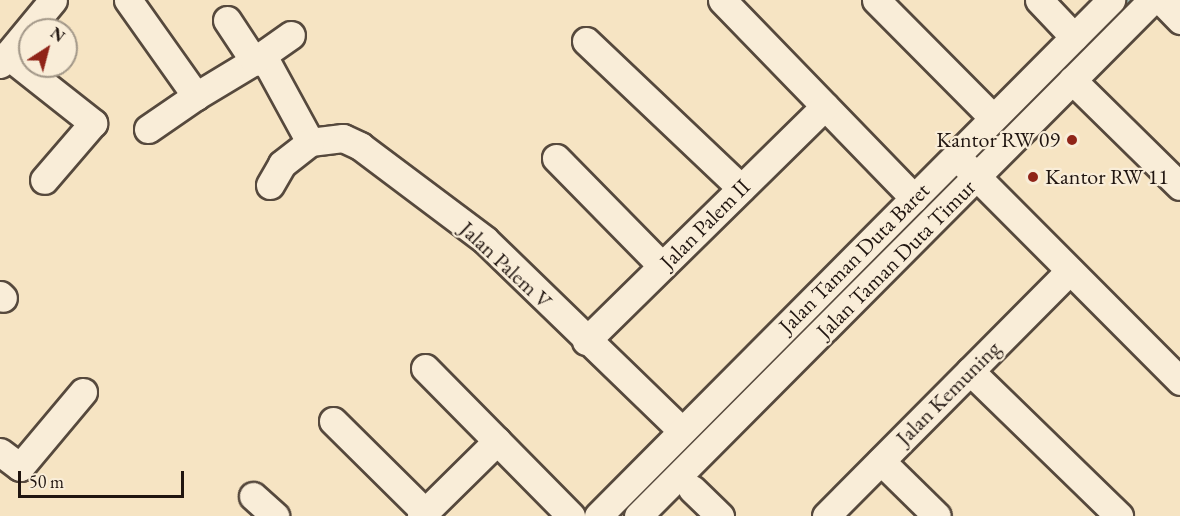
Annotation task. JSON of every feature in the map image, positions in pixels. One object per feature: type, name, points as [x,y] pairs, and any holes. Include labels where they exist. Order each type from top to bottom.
[{"type":"street","points":[[44,180],[93,123],[4,60],[53,0]]},
{"type":"street","points":[[128,0],[196,96]]},
{"type":"street","points":[[722,0],[914,198]]},
{"type":"street","points":[[876,0],[993,118]]},
{"type":"street","points":[[1039,0],[1074,37]]},
{"type":"street","name":"Jalan Taman Duta Baret","points":[[598,516],[914,198],[968,168],[993,118],[1111,0]]},
{"type":"street","name":"Jalan Taman Duta Timur","points":[[639,516],[968,168],[1072,80],[1152,0]]},
{"type":"street","points":[[1161,0],[1180,20]]},
{"type":"street","points":[[227,20],[254,61],[267,63],[310,142],[282,164],[270,185]]},
{"type":"street","points":[[148,129],[291,35]]},
{"type":"street","points":[[586,41],[741,188]]},
{"type":"street","points":[[1072,80],[1180,186]]},
{"type":"street","name":"Jalan Palem II","points":[[586,341],[825,106]]},
{"type":"street","name":"Jalan Palem V","points":[[310,142],[343,138],[360,146],[484,240],[586,341],[682,431]]},
{"type":"street","points":[[556,159],[662,266]]},
{"type":"street","points":[[968,168],[1180,381]]},
{"type":"street","name":"Jalan Kemuning","points":[[826,516],[1070,270]]},
{"type":"street","points":[[425,368],[571,516]]},
{"type":"street","points":[[970,371],[1119,516]]},
{"type":"street","points":[[0,452],[20,467],[83,392]]},
{"type":"street","points":[[333,421],[423,514],[496,441]]},
{"type":"street","points":[[880,461],[937,516]]},
{"type":"street","points":[[692,489],[720,516]]},
{"type":"street","points":[[254,496],[274,516]]},
{"type":"waterway","points":[[969,163],[1131,0]]},
{"type":"waterway","points":[[854,277],[961,171]]},
{"type":"place","name":"Kantor RW 09","points":[[1072,140]]},
{"type":"place","name":"Kantor RW 11","points":[[1033,177]]}]
